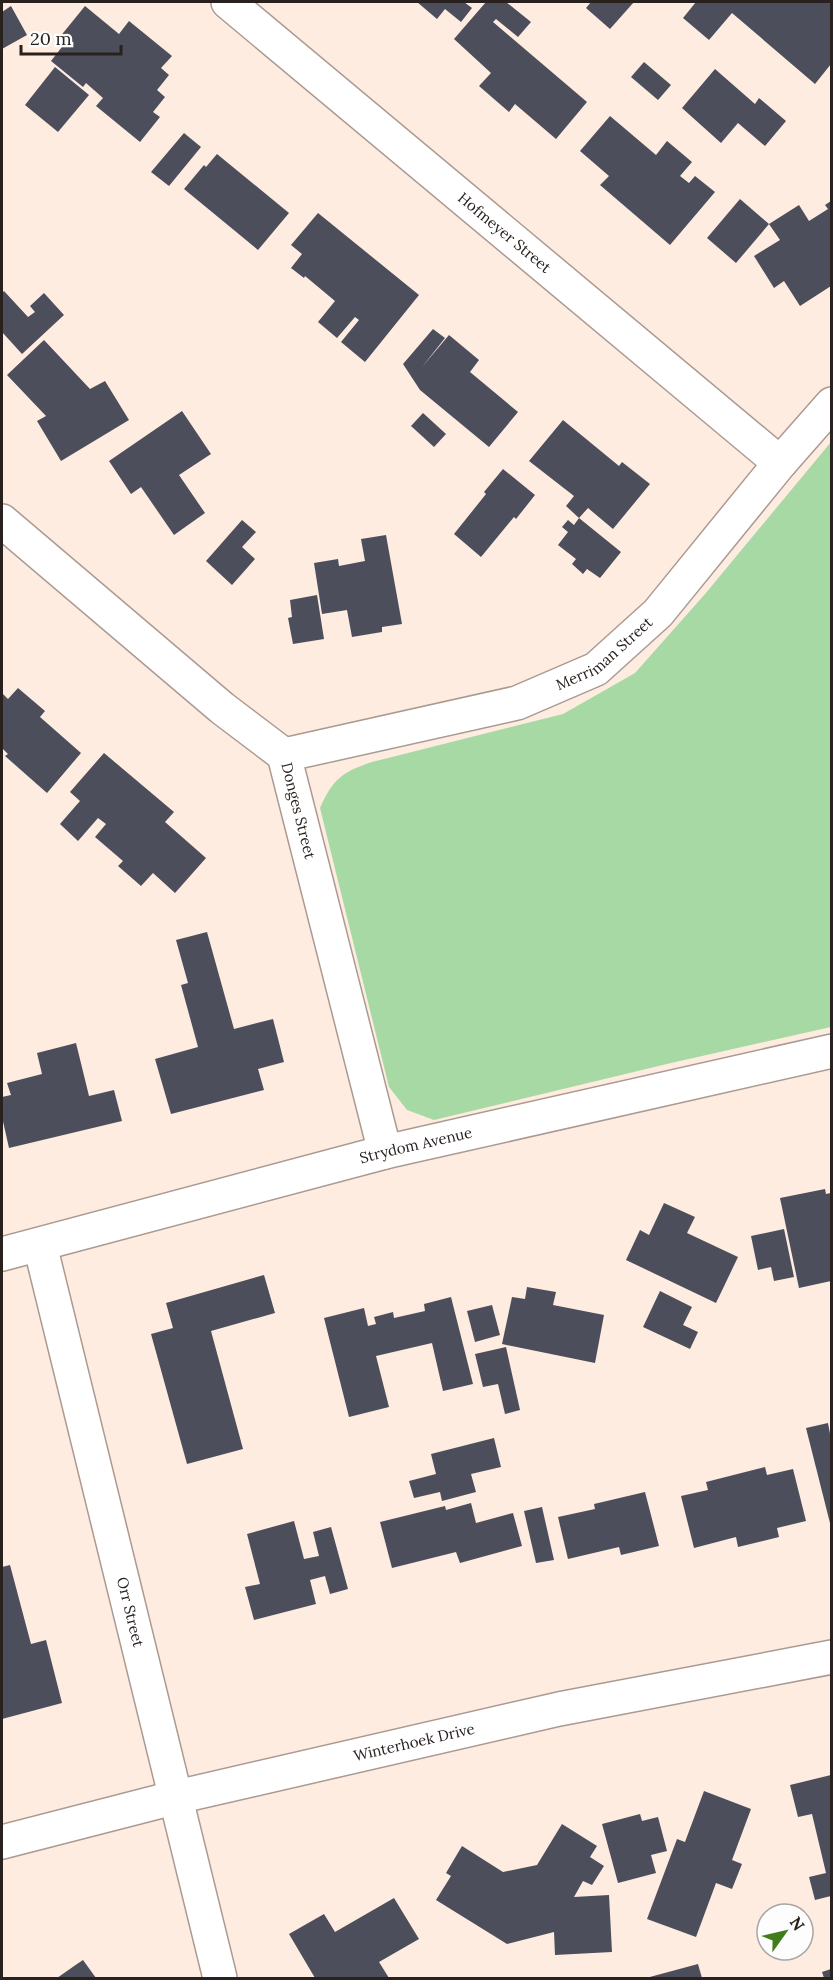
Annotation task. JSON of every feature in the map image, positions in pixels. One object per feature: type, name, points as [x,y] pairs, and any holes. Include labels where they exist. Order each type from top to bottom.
[{"type":"street","name":"Hofmeyer Street","points":[[228,2],[780,464]]},
{"type":"street","name":"Merriman Street","points":[[284,755],[518,703],[596,669],[658,613],[831,404]]},
{"type":"street","name":"Donges Street","points":[[2,521],[229,714],[284,755],[385,1152]]},
{"type":"street","name":"Strydom Avenue","points":[[2,1254],[385,1152],[831,1051]]},
{"type":"street","name":"Orr Street","points":[[40,1245],[220,1978]]},
{"type":"street","name":"Winterhoek Drive","points":[[2,1842],[177,1797],[559,1710],[831,1657]]},
{"type":"green space","points":[[831,442],[831,1027],[434,1120],[407,1110],[389,1087],[320,808],[329,790],[346,773],[372,762],[563,714],[635,673],[705,594]]},
{"type":"building","points":[[417,2],[464,2],[472,8],[461,22],[445,9],[437,19]]},
{"type":"building","points":[[486,2],[506,2],[531,22],[518,37],[496,19],[493,22],[587,102],[556,139],[515,104],[509,112],[479,86],[491,73],[454,39]]},
{"type":"building","points":[[591,2],[634,2],[610,29],[586,8]]},
{"type":"building","points":[[696,2],[831,2],[831,64],[815,84],[732,13],[709,40],[683,18]]},
{"type":"building","points":[[11,6],[27,35],[2,49],[2,12]]},
{"type":"building","points":[[85,6],[119,34],[129,21],[172,56],[161,68],[169,75],[157,90],[165,97],[153,112],[160,117],[140,142],[96,106],[103,98],[86,83],[83,87],[51,61],[65,43],[59,38]]},
{"type":"building","points":[[644,62],[671,85],[658,100],[631,77]]},
{"type":"building","points":[[55,67],[89,95],[58,132],[25,105]]},
{"type":"building","points":[[715,69],[755,104],[759,98],[786,121],[765,146],[738,123],[721,143],[682,108]]},
{"type":"building","points":[[610,116],[656,155],[667,141],[692,162],[680,176],[689,183],[695,176],[715,192],[670,245],[600,185],[609,176],[580,151]]},
{"type":"building","points":[[184,133],[201,147],[169,186],[151,172]]},
{"type":"building","points":[[217,154],[289,213],[258,250],[184,189],[204,165],[206,167]]},
{"type":"building","points":[[740,199],[769,224],[736,263],[707,238]]},
{"type":"building","points":[[831,201],[831,286],[800,306],[784,281],[774,288],[754,256],[780,240],[769,224],[799,205],[809,221],[828,209],[825,205]]},
{"type":"building","points":[[318,213],[419,295],[365,362],[341,342],[359,320],[355,317],[337,338],[318,322],[335,301],[305,276],[304,278],[291,268],[302,254],[291,245]]},
{"type":"building","points":[[4,291],[28,317],[35,312],[30,306],[44,293],[64,315],[22,354],[2,332],[2,293]]},
{"type":"building","points":[[433,329],[445,338],[422,367],[449,335],[479,360],[470,372],[518,412],[489,447],[420,390],[403,364]]},
{"type":"building","points":[[44,340],[90,389],[105,381],[129,420],[61,461],[37,421],[46,416],[7,375]]},
{"type":"building","points":[[182,411],[211,454],[179,475],[205,513],[174,535],[141,487],[131,494],[109,461]]},
{"type":"building","points":[[423,413],[446,434],[434,447],[411,426]]},
{"type":"building","points":[[563,420],[619,466],[622,462],[650,484],[613,529],[588,508],[579,518],[566,506],[574,496],[529,461]]},
{"type":"building","points":[[503,469],[535,495],[481,557],[454,534]]},
{"type":"building","points":[[579,518],[621,552],[600,578],[587,569],[583,574],[572,564],[576,559],[558,545],[568,532],[562,527],[568,520],[574,525]]},
{"type":"building","points":[[242,520],[256,532],[242,547],[255,559],[232,585],[206,561]]},
{"type":"building","points":[[386,535],[402,624],[382,627],[382,632],[352,637],[347,610],[322,614],[314,563],[338,559],[339,566],[365,561],[361,539]]},
{"type":"building","points":[[317,595],[324,639],[293,644],[288,618],[292,617],[290,600]]},
{"type":"building","points":[[18,688],[45,711],[40,717],[81,753],[47,793],[5,756],[8,754],[2,748],[2,693],[8,699]]},
{"type":"building","points":[[104,753],[174,812],[165,822],[206,858],[175,893],[153,873],[141,886],[118,866],[123,861],[95,837],[106,824],[98,818],[78,841],[60,824],[80,801],[70,792]]},
{"type":"building","points":[[207,932],[234,1029],[273,1019],[284,1062],[258,1069],[264,1090],[171,1114],[155,1059],[198,1047],[181,985],[188,983],[176,940]]},
{"type":"building","points":[[76,1043],[89,1096],[114,1090],[122,1121],[9,1148],[2,1117],[2,1097],[11,1095],[7,1083],[42,1074],[37,1053]]},
{"type":"building","points":[[825,1189],[826,1194],[831,1193],[831,1281],[799,1288],[780,1198]]},
{"type":"building","points":[[664,1203],[695,1217],[687,1233],[738,1257],[716,1303],[626,1260],[640,1230],[649,1235]]},
{"type":"building","points":[[784,1229],[794,1277],[774,1281],[771,1267],[758,1270],[751,1236]]},
{"type":"building","points":[[264,1275],[275,1313],[211,1331],[243,1449],[187,1464],[151,1334],[173,1328],[166,1303]]},
{"type":"building","points":[[527,1287],[556,1292],[553,1305],[604,1315],[595,1363],[502,1344],[512,1297],[525,1299]]},
{"type":"building","points":[[660,1291],[692,1307],[683,1325],[698,1332],[690,1349],[643,1327]]},
{"type":"building","points":[[451,1297],[473,1384],[443,1391],[432,1343],[376,1356],[389,1407],[349,1417],[324,1318],[364,1308],[368,1326],[376,1324],[374,1317],[393,1312],[394,1318],[425,1311],[424,1304]]},
{"type":"building","points":[[492,1305],[500,1335],[475,1342],[467,1311]]},
{"type":"building","points":[[506,1347],[520,1410],[505,1414],[498,1384],[483,1387],[475,1354]]},
{"type":"building","points":[[828,1423],[831,1439],[831,1527],[806,1428]]},
{"type":"building","points":[[494,1438],[501,1467],[471,1474],[476,1492],[442,1501],[440,1492],[414,1498],[409,1481],[436,1474],[431,1454]]},
{"type":"building","points":[[765,1467],[767,1475],[793,1469],[806,1521],[777,1528],[779,1537],[738,1547],[736,1537],[694,1548],[681,1496],[708,1490],[706,1482]]},
{"type":"building","points":[[645,1492],[659,1546],[621,1555],[619,1547],[568,1559],[558,1517],[595,1509],[594,1504]]},
{"type":"building","points":[[471,1503],[476,1523],[513,1513],[522,1546],[460,1563],[456,1552],[392,1568],[380,1522],[445,1506],[446,1510]]},
{"type":"building","points":[[542,1507],[554,1560],[536,1563],[524,1511]]},
{"type":"building","points":[[294,1521],[304,1559],[319,1556],[313,1532],[331,1527],[348,1589],[330,1594],[325,1576],[310,1580],[316,1604],[254,1620],[245,1587],[260,1584],[247,1534]]},
{"type":"building","points":[[10,1565],[31,1644],[46,1640],[62,1703],[2,1719],[2,1567]]},
{"type":"building","points":[[831,1775],[831,1896],[815,1900],[809,1877],[826,1873],[812,1814],[798,1817],[790,1785]]},
{"type":"building","points":[[704,1791],[751,1809],[732,1860],[742,1864],[732,1889],[716,1883],[696,1937],[647,1919],[677,1839],[685,1842]]},
{"type":"building","points":[[640,1814],[642,1821],[658,1817],[667,1851],[651,1855],[656,1873],[618,1883],[602,1824]]},
{"type":"building","points":[[562,1824],[597,1846],[590,1857],[604,1866],[592,1885],[583,1881],[574,1897],[609,1895],[612,1952],[555,1955],[554,1932],[507,1944],[436,1900],[451,1876],[446,1873],[462,1846],[503,1872],[537,1865]]},
{"type":"building","points":[[394,1898],[419,1939],[379,1962],[389,1978],[315,1978],[289,1934],[324,1914],[335,1932]]},
{"type":"building","points":[[83,1960],[96,1978],[57,1978],[77,1964]]},
{"type":"building","points":[[698,1964],[702,1978],[646,1978]]},
{"type":"building","points":[[831,1969],[831,1978],[824,1978],[822,1972]]}]
